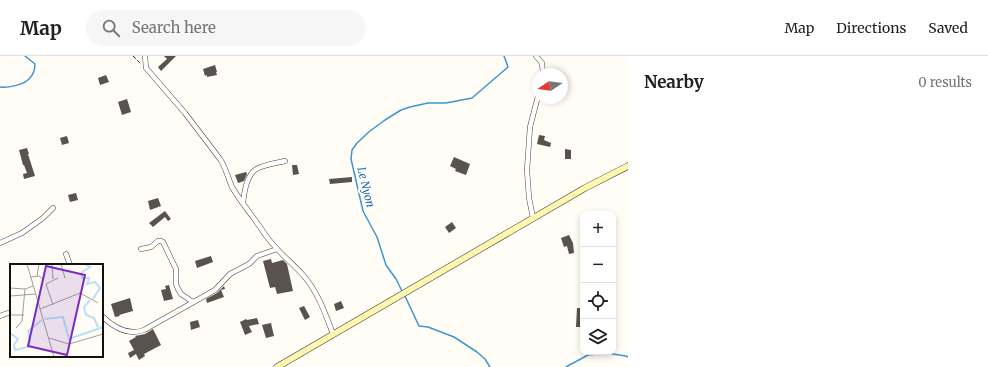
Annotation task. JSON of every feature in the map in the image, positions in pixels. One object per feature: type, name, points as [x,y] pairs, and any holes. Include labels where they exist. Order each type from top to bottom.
[{"type":"main road","points":[[276,367],[585,188],[628,166]]},
{"type":"street","points":[[145,56],[146,68],[181,108],[217,154],[224,166],[231,185],[267,237],[304,276],[315,291],[323,307],[333,334]]},
{"type":"street","points":[[536,56],[542,63],[542,68]]},
{"type":"street","points":[[533,218],[529,198],[528,149],[530,127],[536,104]]},
{"type":"street","points":[[243,203],[245,190],[251,174],[256,169],[285,161]]},
{"type":"street","points":[[0,243],[22,233],[43,218],[53,208]]},
{"type":"street","points":[[141,249],[151,248],[158,241],[163,242],[168,254],[175,264],[176,284],[178,289],[181,294],[193,302]]},
{"type":"street","points":[[103,317],[110,324],[126,331],[135,333],[144,330],[214,290],[230,274],[249,264],[257,256],[277,249]]},
{"type":"street","points":[[66,254],[70,264]]},
{"type":"street","points":[[0,316],[10,312]]},
{"type":"path","points":[[133,56],[146,68]]},
{"type":"building","points":[[164,56],[176,56],[161,71],[158,67],[167,59]]},
{"type":"building","points":[[215,65],[217,75],[205,76],[203,69]]},
{"type":"building","points":[[106,75],[109,82],[100,85],[98,78]]},
{"type":"building","points":[[127,99],[131,112],[122,115],[118,102]]},
{"type":"building","points":[[539,135],[545,136],[544,140],[551,143],[550,147],[537,144]]},
{"type":"building","points":[[67,136],[69,143],[62,145],[60,138]]},
{"type":"building","points":[[27,148],[35,176],[24,179],[23,174],[27,173],[19,150]]},
{"type":"building","points":[[565,149],[571,150],[571,159],[565,159]]},
{"type":"building","points":[[454,157],[470,164],[466,175],[455,171],[456,169],[450,166]]},
{"type":"building","points":[[292,165],[297,165],[299,174],[293,175]]},
{"type":"building","points":[[246,172],[247,174],[244,181],[238,183],[235,175]]},
{"type":"building","points":[[352,177],[352,182],[330,184],[329,179]]},
{"type":"building","points":[[76,193],[78,200],[70,202],[68,195]]},
{"type":"building","points":[[158,198],[161,206],[150,210],[148,201]]},
{"type":"building","points":[[165,211],[171,219],[168,221],[165,217],[153,227],[149,223]]},
{"type":"building","points":[[452,222],[456,228],[449,233],[445,227]]},
{"type":"building","points":[[569,235],[573,243],[574,253],[569,254],[567,246],[564,247],[561,238]]},
{"type":"building","points":[[211,256],[213,262],[197,268],[195,261]]},
{"type":"building","points":[[271,259],[272,263],[283,260],[287,264],[293,291],[277,294],[275,287],[270,288],[263,261]]},
{"type":"building","points":[[169,285],[173,299],[164,301],[161,290],[166,289],[165,286]]},
{"type":"building","points":[[224,286],[225,289],[221,290],[224,297],[207,303],[206,299],[217,293]]},
{"type":"building","points":[[130,298],[133,311],[115,317],[111,304]]},
{"type":"building","points":[[341,301],[344,308],[336,311],[334,304]]},
{"type":"building","points":[[304,306],[310,317],[305,320],[299,308]]},
{"type":"building","points":[[577,308],[580,308],[580,327],[576,327]]},
{"type":"building","points":[[257,318],[259,324],[249,326],[252,332],[245,335],[240,322],[246,319]]},
{"type":"building","points":[[198,320],[200,327],[191,330],[190,322]]},
{"type":"building","points":[[271,323],[274,336],[266,338],[262,325]]},
{"type":"building","points":[[153,329],[161,345],[144,354],[145,356],[139,360],[136,354],[130,358],[128,353],[134,350],[129,341],[136,337],[135,336],[145,334]]},
{"type":"waterway","points":[[0,87],[19,84],[26,81],[30,77],[34,72],[35,64],[25,56]]},
{"type":"waterway","name":"Le Nyon","points":[[402,291],[386,265],[377,237],[363,211],[351,159],[352,150],[370,131],[401,110],[428,103],[446,103],[472,98],[508,67],[504,56]]},
{"type":"waterway","name":"Le Nyon","points":[[404,294],[419,326],[428,327],[454,337],[477,352],[485,359],[490,367]]},
{"type":"waterway","name":"Le Nyon","points":[[566,367],[588,355],[606,353],[628,357]]}]
